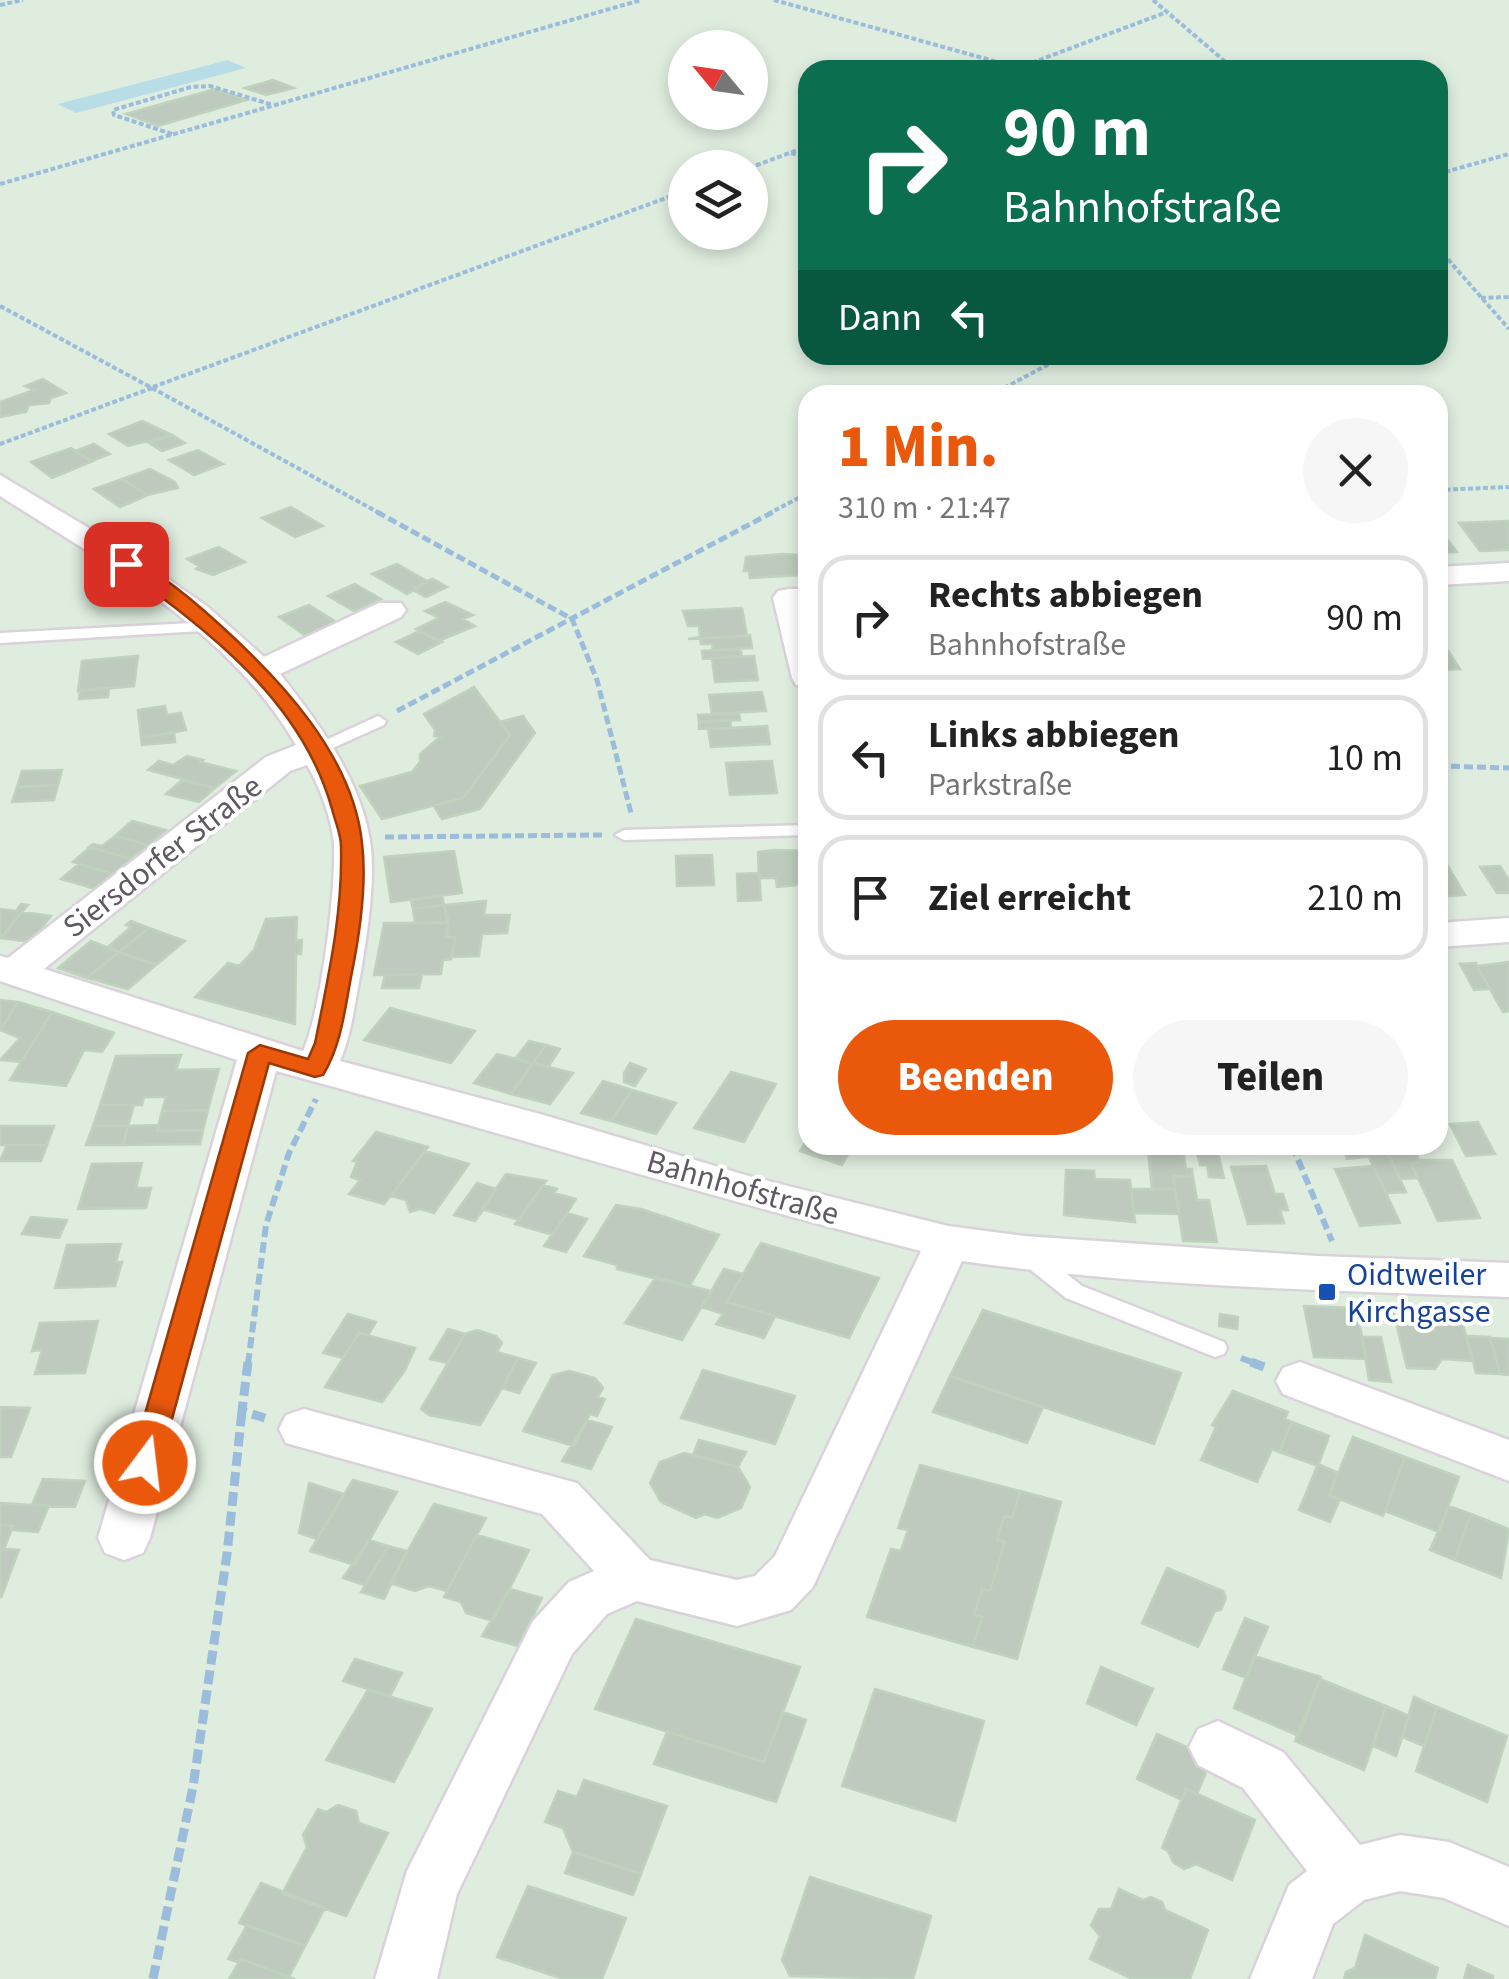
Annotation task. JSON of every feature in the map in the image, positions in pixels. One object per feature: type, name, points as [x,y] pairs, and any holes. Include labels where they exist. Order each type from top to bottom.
[{"type":"street","points":[[0,484],[126,564],[212,627],[260,671],[296,716],[335,782],[352,843],[348,939],[323,1071]]},
{"type":"street","points":[[1448,575],[1509,572]]},
{"type":"street","points":[[798,598],[790,598],[798,634]]},
{"type":"street","points":[[260,671],[390,610]]},
{"type":"street","name":"Siersdorfer Straße","points":[[8,969],[278,764],[313,750]]},
{"type":"street","points":[[1448,933],[1509,930]]},
{"type":"street","name":"Bahnhofstraße","points":[[8,969],[260,1053],[524,1124],[749,1192],[948,1242],[1024,1252],[1346,1274],[1509,1280]]},
{"type":"street","points":[[124,1538],[260,1053]]},
{"type":"street","points":[[304,1429],[558,1498],[634,1578],[737,1603],[772,1594],[794,1572],[948,1242]]},
{"type":"street","points":[[1300,1381],[1509,1461]]},
{"type":"street","points":[[406,1979],[428,1891],[552,1638],[588,1598],[634,1578]]},
{"type":"street","points":[[1218,1747],[1262,1770],[1348,1876]]},
{"type":"street","points":[[1280,1979],[1310,1906],[1348,1876],[1400,1863],[1449,1870],[1509,1897]]},
{"type":"lane","points":[[0,638],[212,627]]},
{"type":"lane","points":[[313,750],[378,721]]},
{"type":"lane","points":[[633,834],[798,830]]},
{"type":"lane","points":[[1024,1252],[1074,1292],[1215,1348]]},
{"type":"path","points":[[0,5],[23,0]]},
{"type":"path","points":[[0,184],[642,0]]},
{"type":"path","points":[[774,0],[989,60]]},
{"type":"path","points":[[1153,0],[1224,60]]},
{"type":"path","points":[[1039,60],[1168,12]]},
{"type":"path","points":[[174,134],[114,116],[113,110],[210,86],[275,105]]},
{"type":"path","points":[[768,160],[798,149]]},
{"type":"path","points":[[790,152],[798,155]]},
{"type":"path","points":[[1448,171],[1509,154]]},
{"type":"path","points":[[0,444],[668,197]]},
{"type":"path","points":[[1448,260],[1509,329]]},
{"type":"path","points":[[1481,298],[1509,297]]},
{"type":"path","points":[[0,306],[572,619],[597,680],[633,834],[377,838],[352,843]]},
{"type":"path","points":[[1010,385],[1047,365]]},
{"type":"path","points":[[1448,490],[1509,487]]},
{"type":"path","points":[[378,721],[798,498]]},
{"type":"path","points":[[1448,765],[1509,768]]},
{"type":"path","points":[[153,1979],[193,1787],[227,1554],[266,1225],[289,1153],[323,1071]]},
{"type":"path","points":[[1296,1155],[1346,1274]]},
{"type":"path","points":[[1215,1348],[1300,1381]]},
{"type":"path","points":[[242,1411],[304,1429]]},
{"type":"shaded area","points":[[228,60],[246,68],[76,113],[58,104]]},
{"type":"building","points":[[273,80],[294,88],[266,95],[245,88]]},
{"type":"building","points":[[215,89],[247,100],[158,126],[126,114]]},
{"type":"building","points":[[43,379],[66,393],[51,398],[49,403],[29,405],[26,412],[0,417],[0,402],[34,390],[25,386]]},
{"type":"building","points":[[142,421],[172,435],[128,446],[109,434]]},
{"type":"building","points":[[172,435],[185,443],[162,451],[149,443]]},
{"type":"building","points":[[94,444],[110,454],[91,461],[75,451]]},
{"type":"building","points":[[71,448],[93,461],[52,478],[31,462]]},
{"type":"building","points":[[198,450],[223,464],[194,475],[169,460]]},
{"type":"building","points":[[150,469],[175,482],[178,488],[148,495],[122,479]]},
{"type":"building","points":[[122,479],[148,495],[120,507],[94,489]]},
{"type":"building","points":[[291,507],[323,526],[295,537],[262,518]]},
{"type":"building","points":[[1509,521],[1509,550],[1480,551],[1459,523]]},
{"type":"building","points":[[219,547],[245,562],[213,575],[196,569],[199,566],[187,559]]},
{"type":"building","points":[[798,555],[798,575],[750,578],[749,571],[744,571],[746,557]]},
{"type":"building","points":[[397,564],[427,581],[433,579],[407,594],[372,574]]},
{"type":"building","points":[[433,579],[447,587],[426,597],[415,591],[419,589],[415,587]]},
{"type":"building","points":[[355,584],[381,599],[354,611],[328,596]]},
{"type":"building","points":[[445,602],[473,615],[463,619],[475,626],[438,641],[416,629],[439,618],[425,611]]},
{"type":"building","points":[[309,605],[338,623],[306,636],[279,617]]},
{"type":"building","points":[[742,608],[747,636],[688,639],[700,637],[699,626],[688,626],[683,611]]},
{"type":"building","points":[[420,631],[442,642],[418,654],[396,642]]},
{"type":"building","points":[[750,635],[752,648],[713,650],[712,644],[701,644],[700,639]]},
{"type":"building","points":[[740,649],[742,656],[703,659],[702,651]]},
{"type":"building","points":[[1448,651],[1460,669],[1448,670]]},
{"type":"building","points":[[138,656],[134,686],[78,691],[82,661]]},
{"type":"building","points":[[754,656],[758,680],[715,682],[712,658]]},
{"type":"building","points":[[474,687],[510,735],[463,798],[382,819],[360,786],[412,772],[420,762],[420,754],[440,737],[434,736],[435,730],[424,714]]},
{"type":"building","points":[[109,688],[108,697],[79,699],[80,690]]},
{"type":"building","points":[[762,692],[766,711],[712,714],[709,695]]},
{"type":"building","points":[[165,706],[167,715],[181,713],[186,730],[141,738],[138,710]]},
{"type":"building","points":[[739,713],[740,720],[699,722],[698,715]]},
{"type":"building","points":[[523,716],[535,733],[480,809],[442,819],[434,806],[463,798],[510,735],[500,722]]},
{"type":"building","points":[[730,720],[731,728],[699,729],[699,722]]},
{"type":"building","points":[[767,726],[770,744],[711,747],[708,729]]},
{"type":"building","points":[[174,733],[175,742],[142,745],[141,738]]},
{"type":"building","points":[[187,756],[236,771],[215,788],[148,770],[159,761],[173,765]]},
{"type":"building","points":[[772,761],[777,793],[730,795],[726,763]]},
{"type":"building","points":[[62,770],[58,785],[17,787],[22,771]]},
{"type":"building","points":[[182,780],[215,788],[199,802],[166,794]]},
{"type":"building","points":[[58,785],[54,800],[12,802],[17,787]]},
{"type":"building","points":[[132,821],[166,830],[148,845],[115,836]]},
{"type":"building","points":[[115,836],[148,845],[131,859],[89,847],[102,846]]},
{"type":"building","points":[[90,847],[131,859],[113,874],[73,862]]},
{"type":"building","points":[[454,851],[462,893],[391,902],[384,857]]},
{"type":"building","points":[[798,851],[798,885],[777,887],[776,878],[759,878],[758,852]]},
{"type":"building","points":[[712,855],[714,885],[677,886],[676,856]]},
{"type":"building","points":[[79,864],[113,874],[96,889],[61,879]]},
{"type":"building","points":[[1448,866],[1465,895],[1448,896]]},
{"type":"building","points":[[1500,866],[1509,880],[1509,893],[1497,893],[1480,867]]},
{"type":"building","points":[[759,873],[761,900],[738,901],[737,874]]},
{"type":"building","points":[[442,896],[444,905],[413,909],[411,900]]},
{"type":"building","points":[[486,901],[484,915],[510,915],[507,933],[482,934],[479,956],[452,957],[455,937],[446,937],[449,923],[444,905]]},
{"type":"building","points":[[21,904],[28,905],[0,938],[0,909],[16,911]]},
{"type":"building","points":[[444,905],[447,922],[415,923],[413,909]]},
{"type":"building","points":[[22,912],[51,916],[31,942],[1,938]]},
{"type":"building","points":[[297,917],[296,941],[302,940],[301,954],[296,954],[295,1024],[195,997],[228,963],[239,966],[254,950],[266,919]]},
{"type":"building","points":[[131,921],[149,928],[119,952],[108,947],[131,927],[126,925]]},
{"type":"building","points":[[384,923],[449,923],[446,937],[455,937],[451,959],[443,960],[441,974],[374,975]]},
{"type":"building","points":[[149,928],[185,941],[156,965],[119,952]]},
{"type":"building","points":[[91,941],[119,952],[87,978],[58,968]]},
{"type":"building","points":[[119,952],[156,965],[128,989],[87,978]]},
{"type":"building","points":[[1509,962],[1509,1011],[1503,1012],[1477,966]]},
{"type":"building","points":[[1476,963],[1490,989],[1474,990],[1460,964]]},
{"type":"building","points":[[385,975],[422,975],[419,988],[382,988]]},
{"type":"building","points":[[0,1000],[18,1002],[0,1030]]},
{"type":"building","points":[[18,1002],[52,1012],[21,1062],[0,1060],[20,1038],[0,1030]]},
{"type":"building","points":[[390,1008],[475,1031],[451,1063],[364,1040]]},
{"type":"building","points":[[52,1012],[114,1033],[102,1052],[84,1050],[66,1086],[10,1080]]},
{"type":"building","points":[[529,1041],[546,1045],[533,1063],[515,1059]]},
{"type":"building","points":[[546,1045],[560,1049],[548,1067],[533,1063]]},
{"type":"building","points":[[497,1054],[533,1063],[511,1094],[474,1083]]},
{"type":"building","points":[[181,1055],[176,1070],[219,1069],[208,1110],[162,1111],[166,1097],[144,1097],[142,1105],[100,1105],[116,1056]]},
{"type":"building","points":[[533,1063],[573,1073],[550,1104],[511,1094]]},
{"type":"building","points":[[630,1063],[646,1069],[635,1086],[624,1082]]},
{"type":"building","points":[[731,1072],[776,1084],[744,1142],[694,1128]]},
{"type":"building","points":[[603,1081],[632,1090],[611,1121],[581,1113]]},
{"type":"building","points":[[632,1090],[676,1103],[656,1134],[611,1121]]},
{"type":"building","points":[[100,1105],[134,1105],[128,1126],[93,1126]]},
{"type":"building","points":[[208,1110],[203,1130],[157,1131],[162,1111]]},
{"type":"building","points":[[1478,1122],[1495,1154],[1466,1156],[1450,1124]]},
{"type":"building","points":[[158,1125],[157,1131],[203,1130],[200,1144],[123,1145],[128,1126]]},
{"type":"building","points":[[0,1126],[54,1126],[47,1145],[0,1145]]},
{"type":"building","points":[[93,1126],[128,1126],[123,1145],[86,1145]]},
{"type":"building","points":[[376,1132],[428,1147],[384,1204],[349,1194],[360,1180],[351,1177],[357,1162],[353,1161]]},
{"type":"building","points":[[7,1145],[47,1145],[41,1161],[0,1161]]},
{"type":"building","points":[[425,1151],[469,1164],[434,1213],[420,1209],[410,1212],[406,1200],[391,1196]]},
{"type":"building","points":[[812,1155],[848,1155],[842,1165]]},
{"type":"building","points":[[1148,1155],[1184,1155],[1186,1169],[1192,1169],[1193,1177],[1173,1176],[1175,1189],[1152,1189]]},
{"type":"building","points":[[1198,1155],[1218,1155],[1224,1178],[1209,1177],[1207,1165],[1200,1165]]},
{"type":"building","points":[[1368,1155],[1388,1155],[1406,1192],[1386,1193]]},
{"type":"building","points":[[1389,1155],[1417,1155],[1420,1163],[1411,1163],[1418,1178],[1400,1179]]},
{"type":"building","points":[[1452,1160],[1480,1218],[1438,1221],[1411,1163]]},
{"type":"building","points":[[142,1163],[136,1188],[151,1188],[146,1208],[78,1209],[92,1164]]},
{"type":"building","points":[[1266,1166],[1275,1194],[1283,1194],[1288,1210],[1280,1210],[1284,1223],[1248,1224],[1231,1167]]},
{"type":"building","points":[[1373,1166],[1400,1223],[1360,1226],[1335,1169]]},
{"type":"building","points":[[1066,1170],[1094,1171],[1095,1179],[1130,1180],[1135,1222],[1064,1215]]},
{"type":"building","points":[[506,1174],[546,1181],[519,1220],[482,1209]]},
{"type":"building","points":[[1173,1176],[1193,1177],[1197,1200],[1209,1200],[1217,1242],[1183,1241]]},
{"type":"building","points":[[477,1183],[496,1189],[483,1210],[475,1221],[454,1215]]},
{"type":"building","points":[[543,1185],[557,1189],[554,1193],[576,1199],[553,1235],[515,1224]]},
{"type":"building","points":[[1131,1189],[1175,1189],[1179,1214],[1134,1213]]},
{"type":"building","points":[[616,1205],[641,1209],[719,1235],[689,1287],[617,1269],[617,1265],[584,1256]]},
{"type":"building","points":[[567,1213],[587,1219],[566,1252],[544,1246]]},
{"type":"building","points":[[31,1217],[67,1220],[59,1238],[22,1234]]},
{"type":"building","points":[[761,1243],[879,1278],[849,1338],[727,1302]]},
{"type":"building","points":[[121,1244],[116,1262],[122,1262],[115,1286],[55,1288],[67,1245]]},
{"type":"building","points":[[724,1269],[743,1274],[727,1302],[775,1316],[764,1338],[716,1324],[723,1314],[702,1307]]},
{"type":"building","points":[[656,1277],[711,1291],[682,1340],[625,1323]]},
{"type":"building","points":[[1304,1306],[1356,1308],[1367,1359],[1314,1357]]},
{"type":"building","points":[[983,1310],[1181,1373],[1154,1444],[950,1376]]},
{"type":"building","points":[[1393,1310],[1460,1312],[1472,1361],[1442,1359],[1435,1369],[1407,1368]]},
{"type":"building","points":[[348,1314],[376,1322],[368,1335],[359,1333],[343,1358],[323,1353]]},
{"type":"building","points":[[1220,1314],[1238,1317],[1237,1329],[1219,1326]]},
{"type":"building","points":[[98,1321],[85,1373],[35,1374],[42,1350],[32,1351],[40,1323]]},
{"type":"building","points":[[448,1329],[465,1334],[448,1363],[430,1359]]},
{"type":"building","points":[[477,1330],[496,1336],[502,1343],[497,1352],[518,1358],[502,1388],[480,1425],[429,1415],[421,1409],[465,1334]]},
{"type":"building","points":[[359,1333],[415,1348],[382,1402],[325,1387]]},
{"type":"building","points":[[1467,1336],[1490,1337],[1500,1374],[1476,1373]]},
{"type":"building","points":[[1362,1337],[1381,1337],[1391,1382],[1369,1380]]},
{"type":"building","points":[[1490,1338],[1509,1339],[1509,1375],[1500,1374]]},
{"type":"building","points":[[518,1358],[536,1363],[519,1393],[502,1388]]},
{"type":"building","points":[[703,1370],[795,1396],[775,1444],[681,1418]]},
{"type":"building","points":[[569,1371],[595,1378],[603,1388],[598,1397],[605,1399],[597,1416],[590,1414],[574,1446],[523,1431],[553,1375]]},
{"type":"building","points":[[950,1376],[1043,1407],[1027,1443],[933,1412]]},
{"type":"building","points":[[1233,1391],[1288,1412],[1285,1419],[1292,1422],[1279,1452],[1272,1449],[1257,1482],[1201,1460],[1216,1427],[1212,1425]]},
{"type":"building","points":[[0,1407],[30,1408],[11,1457],[0,1457]]},
{"type":"building","points":[[587,1420],[612,1427],[591,1469],[562,1461]]},
{"type":"building","points":[[1292,1422],[1329,1436],[1318,1466],[1279,1452]]},
{"type":"building","points":[[1353,1437],[1405,1457],[1383,1516],[1329,1495]]},
{"type":"building","points":[[699,1440],[746,1452],[738,1467],[693,1455]]},
{"type":"building","points":[[684,1453],[738,1467],[750,1487],[741,1508],[717,1518],[705,1514],[696,1518],[661,1502],[650,1483],[660,1462]]},
{"type":"building","points":[[1405,1457],[1459,1477],[1439,1532],[1385,1511]]},
{"type":"building","points":[[1318,1464],[1338,1473],[1329,1495],[1340,1499],[1330,1522],[1299,1510]]},
{"type":"building","points":[[920,1465],[1020,1491],[1012,1518],[1004,1516],[997,1540],[1005,1542],[990,1591],[982,1589],[974,1615],[982,1617],[973,1647],[867,1617],[891,1549],[901,1551],[908,1530],[898,1528]]},
{"type":"building","points":[[43,1479],[85,1481],[75,1507],[32,1505]]},
{"type":"building","points":[[353,1480],[397,1492],[355,1565],[310,1551]]},
{"type":"building","points":[[309,1483],[344,1494],[317,1539],[299,1533]]},
{"type":"building","points":[[1020,1491],[1061,1502],[1017,1659],[973,1647],[982,1617],[974,1615],[982,1589],[990,1591],[1005,1542],[997,1540],[1004,1516],[1012,1518]]},
{"type":"building","points":[[0,1503],[49,1505],[38,1532],[0,1525]]},
{"type":"building","points":[[434,1504],[486,1518],[447,1591],[429,1586],[415,1591],[390,1583]]},
{"type":"building","points":[[1449,1506],[1471,1514],[1455,1560],[1430,1550]]},
{"type":"building","points":[[1471,1514],[1509,1529],[1501,1578],[1455,1560]]},
{"type":"building","points":[[0,1525],[13,1526],[4,1549],[19,1550],[1,1598]]},
{"type":"building","points":[[477,1535],[529,1550],[493,1621],[466,1613],[461,1602],[444,1597]]},
{"type":"building","points":[[369,1540],[388,1546],[365,1585],[343,1578]]},
{"type":"building","points":[[388,1546],[407,1551],[384,1599],[361,1592]]},
{"type":"building","points":[[1167,1568],[1223,1591],[1226,1598],[1221,1610],[1215,1611],[1198,1647],[1142,1623]]},
{"type":"building","points":[[510,1589],[542,1598],[518,1646],[482,1636]]},
{"type":"building","points":[[1245,1618],[1268,1627],[1246,1678],[1223,1669]]},
{"type":"building","points":[[636,1619],[800,1667],[764,1762],[595,1709]]},
{"type":"building","points":[[1254,1656],[1321,1677],[1299,1736],[1234,1708]]},
{"type":"building","points":[[355,1659],[402,1673],[390,1696],[343,1681]]},
{"type":"building","points":[[1101,1667],[1153,1689],[1136,1725],[1087,1703]]},
{"type":"building","points":[[1320,1679],[1386,1706],[1364,1770],[1295,1741]]},
{"type":"building","points":[[875,1689],[984,1721],[955,1821],[842,1786]]},
{"type":"building","points":[[368,1690],[432,1709],[394,1782],[326,1760]]},
{"type":"building","points":[[1414,1697],[1437,1707],[1424,1746],[1402,1737]]},
{"type":"building","points":[[1386,1706],[1409,1716],[1396,1756],[1373,1746]]},
{"type":"building","points":[[1437,1707],[1507,1736],[1487,1802],[1416,1771]]},
{"type":"building","points":[[783,1712],[806,1720],[776,1802],[654,1764],[667,1732],[764,1762]]},
{"type":"building","points":[[1157,1734],[1212,1758],[1197,1794],[1186,1789],[1182,1800],[1137,1779]]},
{"type":"building","points":[[584,1780],[667,1806],[641,1874],[573,1852],[563,1828],[545,1822],[558,1791],[577,1797]]},
{"type":"building","points":[[1186,1789],[1255,1820],[1232,1880],[1196,1864],[1184,1869],[1162,1848]]},
{"type":"building","points":[[338,1805],[356,1811],[359,1823],[388,1833],[346,1916],[282,1894],[307,1847],[303,1835],[318,1809],[326,1812]]},
{"type":"building","points":[[573,1852],[641,1874],[633,1895],[565,1873]]},
{"type":"building","points":[[810,1877],[931,1916],[913,1979],[790,1976],[782,1960]]},
{"type":"building","points":[[261,1883],[325,1908],[305,1946],[239,1923]]},
{"type":"building","points":[[528,1886],[626,1918],[602,1979],[563,1979],[497,1957]]},
{"type":"building","points":[[1119,1889],[1143,1900],[1151,1897],[1162,1902],[1165,1910],[1208,1930],[1190,1979],[1132,1979],[1090,1959],[1100,1936],[1091,1925],[1099,1909],[1111,1909]]},
{"type":"building","points":[[247,1925],[305,1946],[289,1977],[241,1959],[228,1959]]},
{"type":"building","points":[[1365,1935],[1438,1968],[1435,1979],[1344,1979],[1346,1972],[1355,1968]]},
{"type":"building","points":[[241,1959],[289,1977],[295,1979],[229,1979]]},
{"type":"building","points":[[1468,1965],[1493,1976],[1493,1979],[1464,1979]]},
{"type":"place","name":"Oidtweiler Kirchgasse","points":[[1327,1292]]},
{"type":"route","points":[[126,564],[197,614],[260,671],[296,716],[335,782],[352,843],[348,939],[327,1043],[315,1069],[260,1053],[145,1463]]}]
